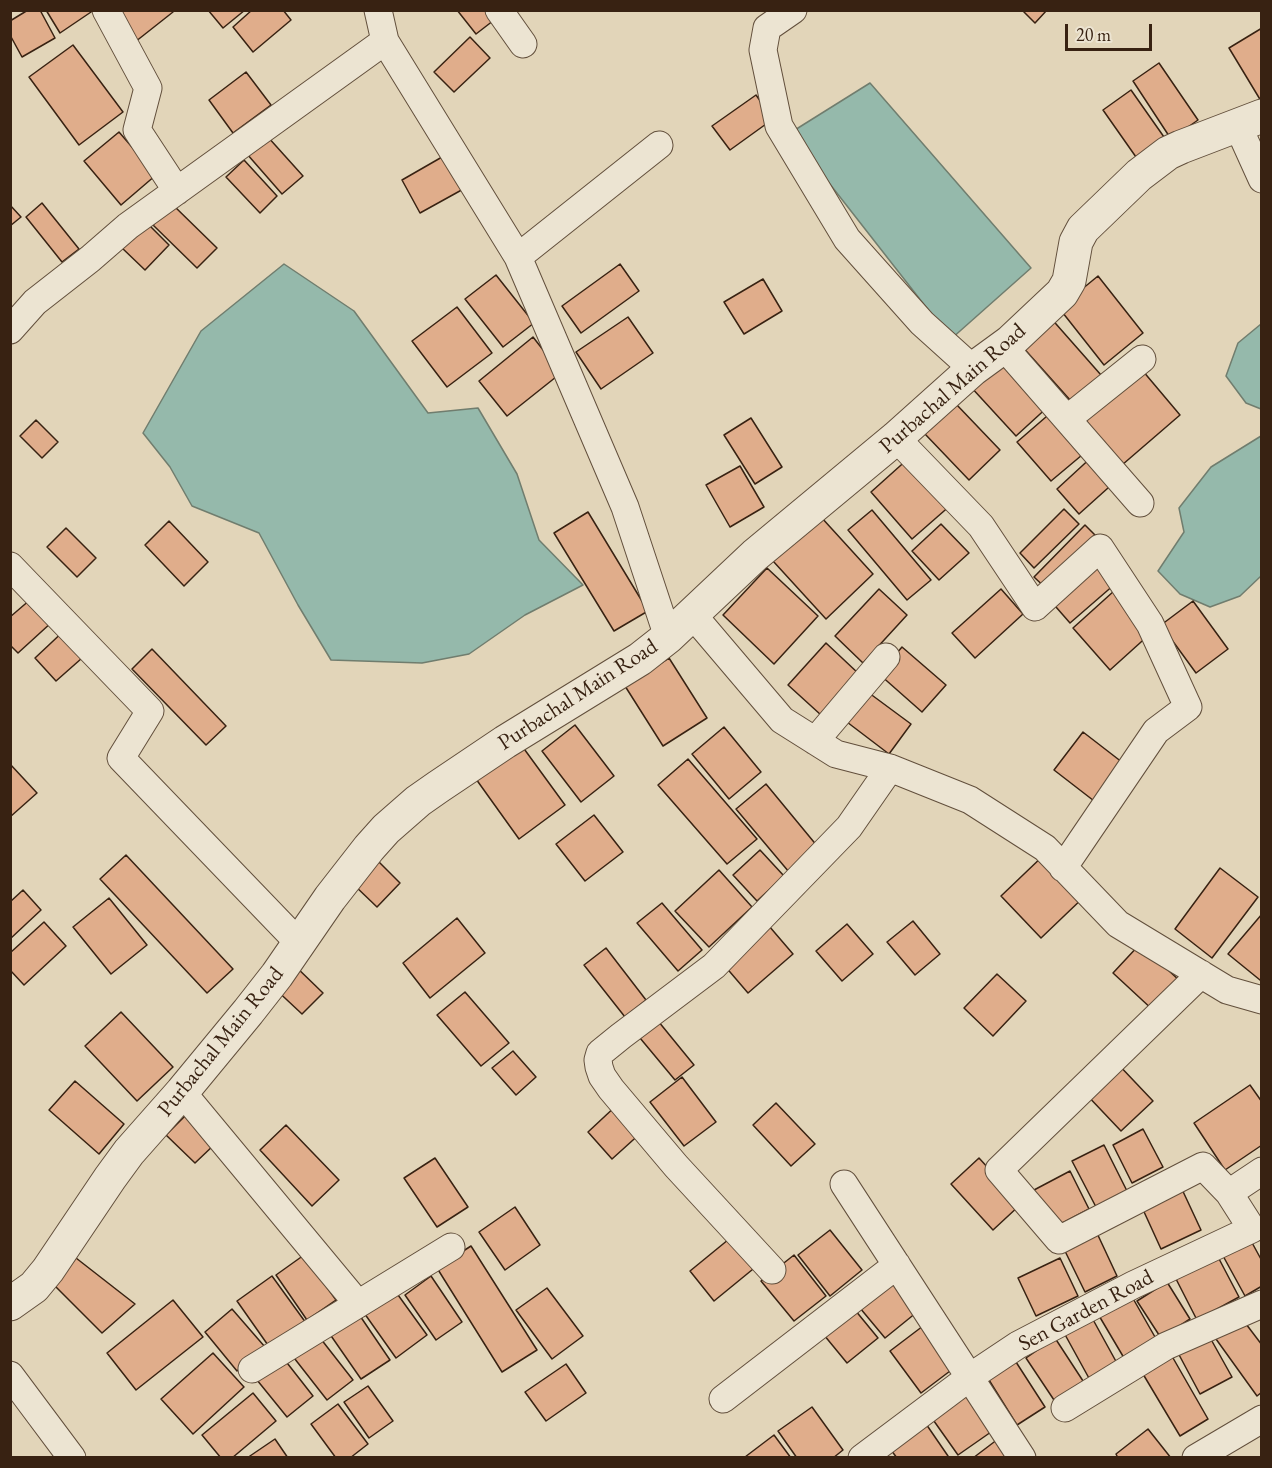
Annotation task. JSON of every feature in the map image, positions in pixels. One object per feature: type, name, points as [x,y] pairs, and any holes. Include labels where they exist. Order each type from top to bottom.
[{"type":"street","points":[[106,10],[148,88],[137,130],[177,191]]},
{"type":"street","points":[[378,10],[385,42],[518,257],[625,507],[669,637]]},
{"type":"street","points":[[499,10],[523,44]]},
{"type":"street","points":[[793,10],[767,28],[763,50],[780,126],[847,239],[922,323],[973,369]]},
{"type":"street","points":[[10,330],[35,302],[128,226],[385,42]]},
{"type":"street","points":[[1250,121],[1262,179]]},
{"type":"street","name":"Purbachal Main Road","points":[[10,1304],[34,1287],[48,1270],[129,1152],[182,1092],[270,984],[369,848],[386,829],[418,801],[505,742],[640,659],[669,637],[756,555],[896,438],[973,369],[1004,347],[1062,293],[1069,281],[1076,242],[1083,229],[1156,162],[1181,147],[1250,121]]},
{"type":"street","points":[[518,257],[659,146]]},
{"type":"street","points":[[1004,347],[1140,503]]},
{"type":"street","points":[[1067,419],[1142,359]]},
{"type":"street","points":[[896,438],[981,526],[1035,607],[1100,548],[1150,624],[1188,707],[1156,731],[1063,868]]},
{"type":"street","points":[[10,566],[150,711],[121,758],[299,943]]},
{"type":"street","points":[[692,614],[782,720],[837,754],[891,768],[970,800],[1045,848],[1118,924],[1227,990],[1262,1000]]},
{"type":"street","points":[[815,741],[886,657]]},
{"type":"street","points":[[772,1270],[676,1166],[611,1089],[602,1076],[598,1060],[600,1053],[714,966],[849,827],[891,768]]},
{"type":"street","name":"Sen Garden Road","points":[[862,1458],[970,1377],[1012,1349],[1133,1285],[1257,1237],[1229,1193],[1203,1166],[1059,1240],[999,1170],[1201,974]]},
{"type":"street","points":[[182,1092],[358,1304]]},
{"type":"street","points":[[1229,1193],[1262,1171]]},
{"type":"street","points":[[844,1184],[1022,1458]]},
{"type":"street","points":[[252,1369],[451,1248]]},
{"type":"street","points":[[723,1399],[897,1265]]},
{"type":"street","points":[[1065,1408],[1166,1346],[1262,1304]]},
{"type":"street","points":[[10,1375],[72,1458]]},
{"type":"street","points":[[1197,1458],[1262,1419]]},
{"type":"shaded area","points":[[870,83],[1031,268],[951,339],[790,133]]},
{"type":"shaded area","points":[[284,264],[354,311],[428,413],[478,408],[517,474],[539,540],[583,585],[525,615],[469,654],[422,663],[331,660],[259,533],[192,506],[170,467],[143,433],[201,331]]},
{"type":"shaded area","points":[[1261,324],[1261,409],[1246,403],[1226,376],[1238,343]]},
{"type":"shaded area","points":[[1261,436],[1261,576],[1240,596],[1210,607],[1180,594],[1158,571],[1184,532],[1179,508],[1211,467]]},
{"type":"building","points":[[28,10],[40,10],[55,38],[22,57],[10,35],[10,21]]},
{"type":"building","points":[[46,10],[94,10],[60,33]]},
{"type":"building","points":[[112,10],[172,10],[173,12],[135,42]]},
{"type":"building","points":[[208,10],[245,10],[223,28]]},
{"type":"building","points":[[252,10],[283,10],[291,20],[253,52],[233,27]]},
{"type":"building","points":[[457,10],[493,10],[498,17],[476,34]]},
{"type":"building","points":[[1022,10],[1047,10],[1035,23]]},
{"type":"building","points":[[1262,28],[1262,101],[1261,101],[1229,48]]},
{"type":"building","points":[[470,37],[490,58],[454,92],[434,72]]},
{"type":"building","points":[[73,45],[123,112],[79,145],[29,77]]},
{"type":"building","points":[[1159,63],[1198,120],[1171,139],[1133,81]]},
{"type":"building","points":[[246,72],[271,105],[233,133],[209,100]]},
{"type":"building","points":[[1131,90],[1164,137],[1136,157],[1103,110]]},
{"type":"building","points":[[756,95],[773,119],[730,150],[712,126]]},
{"type":"building","points":[[119,132],[156,175],[121,205],[84,161]]},
{"type":"building","points":[[267,136],[303,176],[282,194],[247,154]]},
{"type":"building","points":[[449,153],[467,187],[420,213],[402,180]]},
{"type":"building","points":[[244,160],[277,196],[260,213],[226,177]]},
{"type":"building","points":[[42,203],[79,249],[62,262],[26,217]]},
{"type":"building","points":[[10,205],[21,217],[10,226]]},
{"type":"building","points":[[173,205],[217,248],[197,268],[153,225]]},
{"type":"building","points":[[145,221],[169,245],[145,270],[121,247]]},
{"type":"building","points":[[620,264],[639,291],[581,333],[562,306]]},
{"type":"building","points":[[496,275],[534,323],[503,347],[465,299]]},
{"type":"building","points":[[1098,276],[1143,333],[1104,365],[1059,308]]},
{"type":"building","points":[[763,279],[782,311],[744,334],[724,302]]},
{"type":"building","points":[[457,307],[492,353],[447,387],[412,341]]},
{"type":"building","points":[[1049,316],[1101,375],[1071,401],[1019,343]]},
{"type":"building","points":[[628,317],[653,353],[601,389],[576,352]]},
{"type":"building","points":[[533,337],[561,373],[507,416],[479,381]]},
{"type":"building","points":[[1005,353],[1051,404],[1016,436],[970,386]]},
{"type":"building","points":[[1137,364],[1180,415],[1122,465],[1079,414]]},
{"type":"building","points":[[956,404],[1000,450],[969,480],[925,434]]},
{"type":"building","points":[[1054,410],[1088,450],[1051,481],[1017,442]]},
{"type":"building","points":[[751,418],[782,467],[755,484],[724,435]]},
{"type":"building","points":[[36,420],[58,442],[42,458],[20,436]]},
{"type":"building","points":[[1095,454],[1118,479],[1079,514],[1057,489]]},
{"type":"building","points":[[910,457],[952,504],[912,539],[871,492]]},
{"type":"building","points":[[740,466],[764,507],[730,527],[706,485]]},
{"type":"building","points":[[1064,509],[1079,524],[1034,568],[1020,553]]},
{"type":"building","points":[[872,510],[931,580],[907,600],[848,530]]},
{"type":"building","points":[[588,512],[648,611],[614,631],[554,533]]},
{"type":"building","points":[[821,517],[873,574],[826,619],[773,561]]},
{"type":"building","points":[[169,521],[208,562],[184,586],[145,545]]},
{"type":"building","points":[[941,524],[969,553],[939,580],[912,551]]},
{"type":"building","points":[[1085,525],[1100,540],[1050,592],[1034,577]]},
{"type":"building","points":[[66,528],[96,558],[77,577],[47,547]]},
{"type":"building","points":[[1094,561],[1115,584],[1070,623],[1049,599]]},
{"type":"building","points":[[767,568],[818,616],[774,664],[723,615]]},
{"type":"building","points":[[879,589],[907,615],[863,663],[835,636]]},
{"type":"building","points":[[1001,589],[1023,614],[975,658],[952,633]]},
{"type":"building","points":[[1114,591],[1151,633],[1110,670],[1073,628]]},
{"type":"building","points":[[31,599],[52,622],[18,653],[10,645],[10,617]]},
{"type":"building","points":[[1193,601],[1228,649],[1196,673],[1161,625]]},
{"type":"building","points":[[68,627],[90,651],[56,681],[35,658]]},
{"type":"building","points":[[826,643],[859,674],[821,715],[788,685]]},
{"type":"building","points":[[902,647],[946,685],[922,712],[879,674]]},
{"type":"building","points":[[152,649],[226,726],[206,745],[132,669]]},
{"type":"building","points":[[669,658],[707,718],[663,746],[625,686]]},
{"type":"building","points":[[865,690],[911,724],[889,754],[843,719]]},
{"type":"building","points":[[575,725],[614,776],[581,802],[542,751]]},
{"type":"building","points":[[724,727],[761,772],[729,799],[692,754]]},
{"type":"building","points":[[1083,732],[1127,766],[1098,804],[1054,770]]},
{"type":"building","points":[[522,746],[565,805],[519,839],[476,779]]},
{"type":"building","points":[[688,759],[757,839],[727,864],[658,785]]},
{"type":"building","points":[[10,764],[37,793],[10,817]]},
{"type":"building","points":[[766,784],[818,847],[789,872],[736,809]]},
{"type":"building","points":[[594,815],[623,852],[585,881],[556,844]]},
{"type":"building","points":[[760,850],[784,876],[757,901],[733,875]]},
{"type":"building","points":[[1046,853],[1086,895],[1041,938],[1001,896]]},
{"type":"building","points":[[126,855],[233,969],[207,993],[100,879]]},
{"type":"building","points":[[377,860],[400,883],[377,907],[353,884]]},
{"type":"building","points":[[1220,868],[1258,897],[1212,958],[1175,929]]},
{"type":"building","points":[[719,870],[752,907],[709,947],[675,911]]},
{"type":"building","points":[[23,890],[41,910],[10,939],[10,902]]},
{"type":"building","points":[[109,898],[147,945],[111,974],[73,927]]},
{"type":"building","points":[[662,903],[702,950],[678,971],[637,923]]},
{"type":"building","points":[[1262,914],[1262,978],[1260,980],[1228,954]]},
{"type":"building","points":[[457,918],[485,953],[430,998],[403,963]]},
{"type":"building","points":[[913,921],[940,954],[915,975],[887,942]]},
{"type":"building","points":[[44,922],[66,946],[24,985],[10,970],[10,953]]},
{"type":"building","points":[[847,924],[873,954],[842,981],[816,951]]},
{"type":"building","points":[[769,926],[793,954],[748,993],[724,965]]},
{"type":"building","points":[[1140,944],[1181,982],[1154,1011],[1113,973]]},
{"type":"building","points":[[606,948],[646,1000],[625,1017],[584,965]]},
{"type":"building","points":[[292,963],[323,993],[302,1014],[271,985]]},
{"type":"building","points":[[997,974],[1026,1001],[993,1036],[964,1008]]},
{"type":"building","points":[[465,992],[509,1043],[481,1066],[437,1015]]},
{"type":"building","points":[[121,1012],[173,1067],[137,1101],[85,1046]]},
{"type":"building","points":[[654,1016],[694,1065],[675,1080],[635,1032]]},
{"type":"building","points":[[513,1051],[536,1077],[516,1095],[492,1068]]},
{"type":"building","points":[[1116,1062],[1153,1101],[1121,1131],[1084,1092]]},
{"type":"building","points":[[682,1077],[716,1122],[684,1146],[650,1102]]},
{"type":"building","points":[[75,1081],[124,1124],[99,1154],[49,1110]]},
{"type":"building","points":[[1250,1085],[1262,1102],[1262,1145],[1225,1170],[1194,1123]]},
{"type":"building","points":[[776,1103],[815,1144],[791,1166],[753,1125]]},
{"type":"building","points":[[618,1104],[643,1131],[612,1159],[588,1132]]},
{"type":"building","points":[[186,1115],[216,1143],[195,1163],[166,1135]]},
{"type":"building","points":[[286,1125],[339,1180],[312,1206],[260,1150]]},
{"type":"building","points":[[1143,1129],[1163,1167],[1132,1183],[1113,1145]]},
{"type":"building","points":[[1104,1145],[1127,1191],[1096,1207],[1072,1161]]},
{"type":"building","points":[[435,1158],[468,1207],[437,1227],[404,1178]]},
{"type":"building","points":[[979,1158],[1021,1204],[993,1230],[951,1184]]},
{"type":"building","points":[[1070,1171],[1089,1209],[1053,1228],[1034,1190]]},
{"type":"building","points":[[1180,1185],[1201,1230],[1161,1249],[1140,1203]]},
{"type":"building","points":[[515,1207],[540,1245],[505,1270],[479,1232]]},
{"type":"building","points":[[830,1230],[862,1270],[830,1296],[798,1255]]},
{"type":"building","points":[[1096,1231],[1117,1276],[1085,1292],[1063,1247]]},
{"type":"building","points":[[734,1235],[758,1265],[714,1301],[690,1271]]},
{"type":"building","points":[[1250,1239],[1262,1261],[1262,1286],[1245,1296],[1222,1254]]},
{"type":"building","points":[[471,1246],[537,1350],[502,1372],[437,1268]]},
{"type":"building","points":[[304,1255],[336,1300],[307,1320],[276,1275]]},
{"type":"building","points":[[794,1255],[826,1296],[794,1321],[761,1281]]},
{"type":"building","points":[[1217,1255],[1239,1297],[1197,1320],[1175,1277]]},
{"type":"building","points":[[76,1258],[135,1304],[102,1333],[54,1285]]},
{"type":"building","points":[[1060,1258],[1078,1296],[1036,1316],[1018,1278]]},
{"type":"building","points":[[893,1271],[922,1308],[885,1338],[855,1302]]},
{"type":"building","points":[[272,1276],[306,1323],[270,1348],[237,1301]]},
{"type":"building","points":[[431,1276],[462,1322],[436,1340],[405,1295]]},
{"type":"building","points":[[1167,1282],[1190,1319],[1161,1338],[1137,1301]]},
{"type":"building","points":[[393,1288],[427,1335],[396,1358],[362,1310]]},
{"type":"building","points":[[547,1288],[583,1336],[552,1359],[516,1310]]},
{"type":"building","points":[[1131,1295],[1159,1344],[1127,1363],[1098,1314]]},
{"type":"building","points":[[173,1300],[203,1337],[136,1390],[107,1353]]},
{"type":"building","points":[[232,1309],[265,1347],[237,1371],[205,1332]]},
{"type":"building","points":[[356,1310],[390,1360],[361,1379],[327,1330]]},
{"type":"building","points":[[855,1310],[878,1338],[847,1363],[824,1335]]},
{"type":"building","points":[[1091,1316],[1118,1365],[1090,1380],[1063,1331]]},
{"type":"building","points":[[1243,1320],[1262,1345],[1262,1392],[1257,1396],[1216,1339]]},
{"type":"building","points":[[923,1326],[954,1368],[921,1393],[890,1351]]},
{"type":"building","points":[[317,1334],[353,1380],[327,1400],[291,1354]]},
{"type":"building","points":[[1208,1334],[1232,1377],[1200,1394],[1177,1351]]},
{"type":"building","points":[[1055,1338],[1085,1384],[1056,1403],[1026,1358]]},
{"type":"building","points":[[1169,1351],[1208,1419],[1180,1436],[1140,1369]]},
{"type":"building","points":[[213,1353],[244,1387],[193,1434],[161,1399]]},
{"type":"building","points":[[284,1359],[313,1396],[287,1417],[257,1380]]},
{"type":"building","points":[[1016,1362],[1045,1407],[1017,1425],[989,1380]]},
{"type":"building","points":[[566,1364],[586,1393],[546,1421],[525,1392]]},
{"type":"building","points":[[368,1386],[393,1421],[369,1438],[344,1402]]},
{"type":"building","points":[[963,1391],[991,1432],[958,1455],[929,1414]]},
{"type":"building","points":[[253,1393],[276,1421],[232,1458],[221,1458],[202,1435]]},
{"type":"building","points":[[338,1404],[368,1444],[350,1458],[336,1458],[311,1424]]},
{"type":"building","points":[[812,1407],[843,1450],[833,1458],[797,1458],[778,1431]]},
{"type":"building","points":[[924,1421],[948,1456],[946,1458],[897,1458],[888,1446]]},
{"type":"building","points":[[1148,1429],[1171,1458],[1118,1458],[1116,1454]]},
{"type":"building","points":[[774,1435],[791,1458],[745,1458],[745,1457]]},
{"type":"building","points":[[1002,1436],[1017,1458],[973,1458]]},
{"type":"building","points":[[275,1439],[288,1458],[247,1458]]}]
